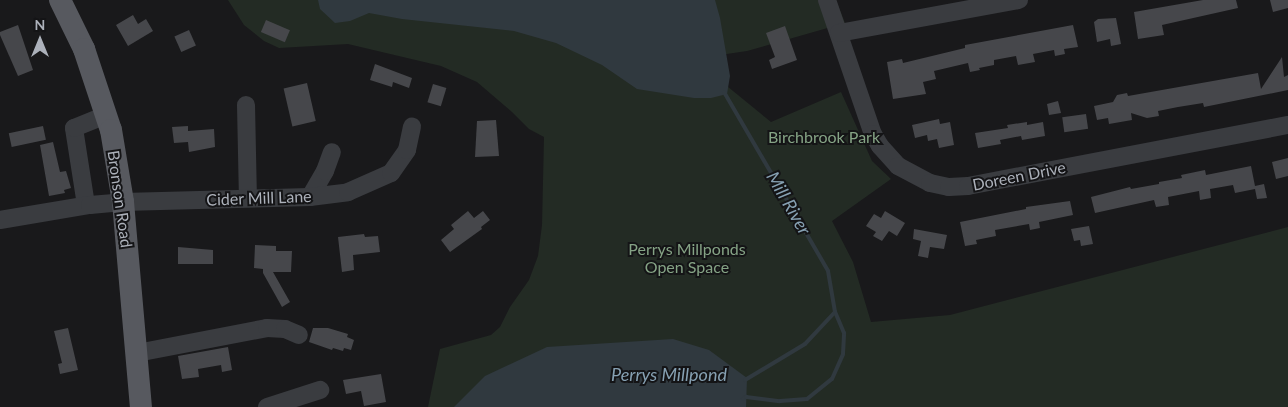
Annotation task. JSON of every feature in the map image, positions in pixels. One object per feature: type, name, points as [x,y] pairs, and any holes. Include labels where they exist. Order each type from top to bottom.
[{"type":"main road","name":"Bronson Road","points":[[60,0],[84,49],[106,115],[123,202],[141,407]]},
{"type":"street","name":"Doreen Drive","points":[[827,0],[873,134],[880,146],[889,158],[909,174],[940,186],[968,186],[1288,125]]},
{"type":"street","points":[[839,33],[1019,0]]},
{"type":"street","points":[[246,105],[248,198]]},
{"type":"street","points":[[86,206],[74,128],[106,115]]},
{"type":"street","name":"Cider Mill Lane","points":[[0,220],[123,202],[310,197],[348,192],[391,173],[407,150],[412,127]]},
{"type":"street","points":[[310,197],[332,152]]},
{"type":"street","points":[[137,353],[267,328],[285,329],[299,335]]},
{"type":"street","points":[[267,407],[280,401],[320,390]]},
{"type":"green space","name":"Perrys Millponds Open Space","points":[[228,0],[836,0],[845,23],[747,51],[713,56],[711,73],[771,122],[841,92],[872,161],[891,179],[832,221],[853,262],[871,322],[950,315],[1288,227],[1288,407],[428,407],[440,349],[491,335],[500,327],[510,307],[529,280],[538,256],[542,225],[544,137],[529,129],[477,82],[441,66],[348,44],[279,48],[264,41],[244,25]]},
{"type":"water","points":[[318,0],[715,0],[730,76],[727,94],[711,98],[694,98],[637,89],[602,65],[556,43],[514,31],[402,19],[369,13],[350,21],[335,23],[320,9]]},
{"type":"water","name":"Perrys Millpond","points":[[673,339],[709,350],[747,378],[746,407],[454,407],[485,376],[547,347]]},
{"type":"building","points":[[1203,0],[1236,0],[1238,8],[1162,25],[1164,35],[1138,39],[1134,12]]},
{"type":"building","points":[[1270,0],[1288,0],[1288,8],[1273,12]]},
{"type":"building","points":[[133,15],[138,24],[146,19],[153,31],[128,46],[116,25]]},
{"type":"building","points":[[1116,18],[1121,44],[1111,46],[1110,39],[1097,42],[1094,22],[1098,19]]},
{"type":"building","points":[[266,20],[290,30],[285,42],[261,32]]},
{"type":"building","points":[[18,25],[33,70],[18,76],[0,32]]},
{"type":"building","points":[[1073,25],[1078,47],[1064,49],[1065,54],[1055,56],[1054,50],[1033,54],[1035,62],[1018,65],[1016,56],[994,60],[994,65],[970,72],[968,63],[934,71],[936,79],[923,82],[926,94],[893,99],[887,62],[902,59],[903,63],[965,48],[965,45]]},
{"type":"building","points":[[785,26],[797,60],[772,69],[769,60],[775,57],[766,33]]},
{"type":"building","points":[[189,30],[196,46],[181,52],[174,37]]},
{"type":"building","points":[[1282,57],[1284,77],[1288,75],[1288,90],[1204,107],[1203,103],[1178,107],[1158,111],[1159,116],[1147,118],[1131,113],[1132,120],[1109,124],[1108,118],[1097,120],[1094,106],[1113,102],[1117,95],[1127,93],[1128,96],[1258,73],[1261,89]]},
{"type":"building","points":[[375,64],[412,78],[409,88],[393,82],[392,87],[370,80]]},
{"type":"building","points":[[307,83],[316,121],[292,126],[284,88]]},
{"type":"building","points":[[433,84],[446,88],[441,106],[427,102]]},
{"type":"building","points":[[1058,101],[1061,113],[1049,115],[1047,104]]},
{"type":"building","points":[[1086,114],[1088,129],[1064,132],[1062,117]]},
{"type":"building","points":[[939,119],[940,124],[950,122],[954,145],[939,148],[937,139],[928,141],[927,135],[915,138],[912,125]]},
{"type":"building","points":[[496,120],[499,156],[475,157],[477,121]]},
{"type":"building","points":[[1027,122],[1027,125],[1043,122],[1045,136],[1022,140],[1021,136],[1000,140],[1001,144],[978,148],[975,133],[1008,128],[1007,125]]},
{"type":"building","points":[[43,126],[46,140],[12,147],[9,133]]},
{"type":"building","points":[[188,126],[188,131],[214,129],[215,147],[189,152],[188,142],[174,143],[172,127]]},
{"type":"building","points":[[53,142],[60,172],[66,171],[71,188],[64,190],[65,193],[49,196],[40,145]]},
{"type":"building","points":[[1288,158],[1288,176],[1276,179],[1272,162]]},
{"type":"building","points":[[1251,166],[1255,186],[1264,184],[1267,198],[1257,199],[1255,189],[1235,193],[1233,185],[1210,189],[1211,198],[1200,200],[1199,191],[1168,197],[1169,205],[1156,207],[1154,200],[1095,213],[1091,197],[1130,187],[1131,189],[1159,184],[1159,182],[1182,178],[1181,175],[1205,170],[1206,175]]},
{"type":"building","points":[[1070,201],[1073,215],[1039,222],[1040,228],[1030,230],[1029,224],[995,230],[996,236],[976,240],[977,244],[965,246],[960,222],[1026,209],[1026,207]]},
{"type":"building","points":[[468,211],[474,218],[483,211],[490,220],[481,227],[482,229],[450,252],[441,240],[454,229],[451,225]]},
{"type":"building","points":[[885,211],[905,223],[897,236],[889,231],[882,241],[873,236],[876,232],[866,226],[874,214],[881,218]]},
{"type":"building","points":[[1089,226],[1093,244],[1081,246],[1080,240],[1074,241],[1071,229]]},
{"type":"building","points":[[914,229],[947,235],[944,249],[930,247],[928,258],[918,256],[921,241],[913,239]]},
{"type":"building","points":[[364,234],[365,237],[378,236],[380,252],[353,255],[354,270],[342,272],[338,237]]},
{"type":"building","points":[[255,245],[276,246],[276,251],[292,251],[291,272],[273,272],[290,302],[282,307],[263,273],[263,269],[254,268]]},
{"type":"building","points":[[178,247],[213,250],[213,264],[178,264]]},
{"type":"building","points":[[68,328],[78,370],[60,374],[58,364],[62,363],[54,331]]},
{"type":"building","points":[[313,328],[328,328],[348,334],[347,337],[354,340],[351,350],[344,348],[343,351],[333,348],[332,350],[309,342]]},
{"type":"building","points":[[228,347],[232,370],[222,372],[221,365],[198,369],[199,377],[182,379],[178,356]]},
{"type":"building","points":[[381,374],[386,402],[364,406],[361,391],[346,394],[343,380]]},
{"type":"waterway","name":"Mill River","points":[[724,92],[828,271],[835,312],[805,344],[745,380]]},
{"type":"waterway","points":[[743,399],[746,397],[780,401],[807,399],[832,379],[843,354],[844,333],[835,312]]},
{"type":"park label","name":"Birchbrook Park","points":[[824,137]]}]
